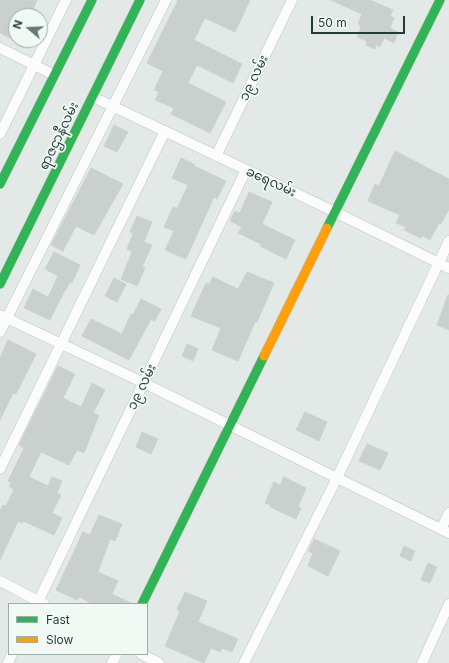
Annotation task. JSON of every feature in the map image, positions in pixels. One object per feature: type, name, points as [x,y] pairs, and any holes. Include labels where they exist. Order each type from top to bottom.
[{"type":"street","points":[[0,134],[66,0]]},
{"type":"street","points":[[0,184],[92,0]]},
{"type":"street","name":"ရာဇဌာနီလမ်း","points":[[0,284],[140,0]]},
{"type":"street","points":[[0,332],[3,316],[113,106],[166,0]]},
{"type":"street","name":"၁၉ လမ်း","points":[[216,156],[292,0]]},
{"type":"street","points":[[142,603],[440,0]]},
{"type":"street","points":[[0,48],[54,75]]},
{"type":"street","name":"ခရေလမ်း","points":[[93,97],[449,268]]},
{"type":"street","points":[[0,469],[165,131]]},
{"type":"street","name":"၁၉ လမ်း","points":[[40,603],[246,170]]},
{"type":"street","points":[[244,663],[336,478],[449,241]]},
{"type":"street","points":[[3,316],[144,383],[445,531],[449,513]]},
{"type":"street","points":[[0,581],[40,603]]},
{"type":"street","points":[[422,663],[449,604]]},
{"type":"street","points":[[143,655],[159,663]]},
{"type":"building","points":[[0,0],[37,0],[34,8],[8,8],[8,37],[0,33]]},
{"type":"building","points":[[178,0],[250,0],[235,32],[205,18],[194,40],[242,64],[233,83],[197,65],[188,83],[226,102],[210,133],[171,114],[174,108],[155,100],[159,92],[154,90],[163,71],[147,63]]},
{"type":"building","points":[[331,0],[370,0],[393,10],[390,16],[394,18],[390,28],[398,32],[394,43],[384,38],[380,47],[376,45],[375,49],[366,45],[367,41],[357,37],[361,26],[358,24],[362,14]]},
{"type":"building","points":[[114,125],[128,132],[117,152],[104,146]]},
{"type":"building","points":[[395,151],[449,179],[449,209],[441,224],[439,223],[430,240],[423,236],[421,238],[404,230],[406,227],[396,223],[400,215],[368,201],[375,184],[379,186]]},
{"type":"building","points":[[181,158],[194,164],[194,166],[226,181],[217,199],[214,197],[186,259],[165,250],[174,231],[164,227],[173,207],[177,209],[188,185],[172,178]]},
{"type":"building","points":[[91,168],[123,184],[94,235],[76,226],[63,251],[51,245]]},
{"type":"building","points":[[249,192],[272,202],[262,224],[295,240],[286,259],[260,246],[261,244],[238,233],[242,227],[230,221],[235,211],[240,213]]},
{"type":"building","points":[[137,216],[152,222],[144,242],[152,245],[142,267],[145,268],[137,286],[121,279],[132,252],[127,249],[133,234],[130,232]]},
{"type":"building","points":[[54,252],[80,265],[72,283],[70,282],[50,320],[24,308],[33,289],[48,297],[58,276],[45,269]]},
{"type":"building","points":[[247,272],[274,283],[238,361],[212,350],[221,328],[191,316],[206,283],[209,285],[213,277],[238,289]]},
{"type":"building","points":[[114,278],[126,284],[117,302],[105,296]]},
{"type":"building","points":[[449,295],[449,330],[437,325]]},
{"type":"building","points":[[141,299],[161,309],[155,321],[151,319],[129,360],[82,336],[91,319],[122,334],[131,314],[133,315]]},
{"type":"building","points":[[8,340],[36,354],[16,394],[13,393],[0,420],[0,358]]},
{"type":"building","points":[[187,344],[198,349],[193,361],[182,356]]},
{"type":"building","points":[[58,366],[75,374],[63,398],[81,407],[92,383],[105,390],[93,413],[99,415],[84,453],[77,450],[69,465],[41,452],[29,477],[48,486],[52,477],[62,481],[57,493],[61,495],[52,513],[62,518],[54,535],[23,521],[22,523],[18,521],[0,560],[0,511],[3,505],[6,506],[14,489],[9,487],[11,483],[8,481],[24,448],[19,445]]},
{"type":"building","points":[[305,412],[327,422],[319,441],[296,430]]},
{"type":"building","points":[[142,432],[158,439],[151,454],[136,447]]},
{"type":"building","points":[[367,444],[388,453],[380,470],[359,461]]},
{"type":"building","points":[[284,477],[306,488],[298,507],[301,508],[296,519],[270,507],[271,505],[265,503],[274,482],[280,485]]},
{"type":"building","points":[[99,515],[122,524],[115,541],[110,539],[98,572],[118,581],[112,594],[131,603],[91,603],[79,597],[77,600],[56,590],[83,532],[90,535]]},
{"type":"building","points":[[314,539],[340,551],[328,576],[308,566],[313,553],[308,551]]},
{"type":"building","points":[[404,546],[415,551],[411,561],[400,556]]},
{"type":"building","points":[[428,563],[437,567],[430,583],[421,580]]},
{"type":"building","points":[[185,592],[207,601],[198,622],[238,639],[232,652],[222,648],[220,652],[211,648],[204,663],[165,646],[180,611],[177,609]]},
{"type":"traffic: fast","points":[[0,184],[92,0]]},
{"type":"traffic: fast","points":[[0,284],[140,0]]},
{"type":"traffic: fast","points":[[327,228],[440,0]]},
{"type":"traffic: fast","points":[[142,603],[264,356]]},
{"type":"traffic: slow","points":[[264,356],[327,228]]}]
